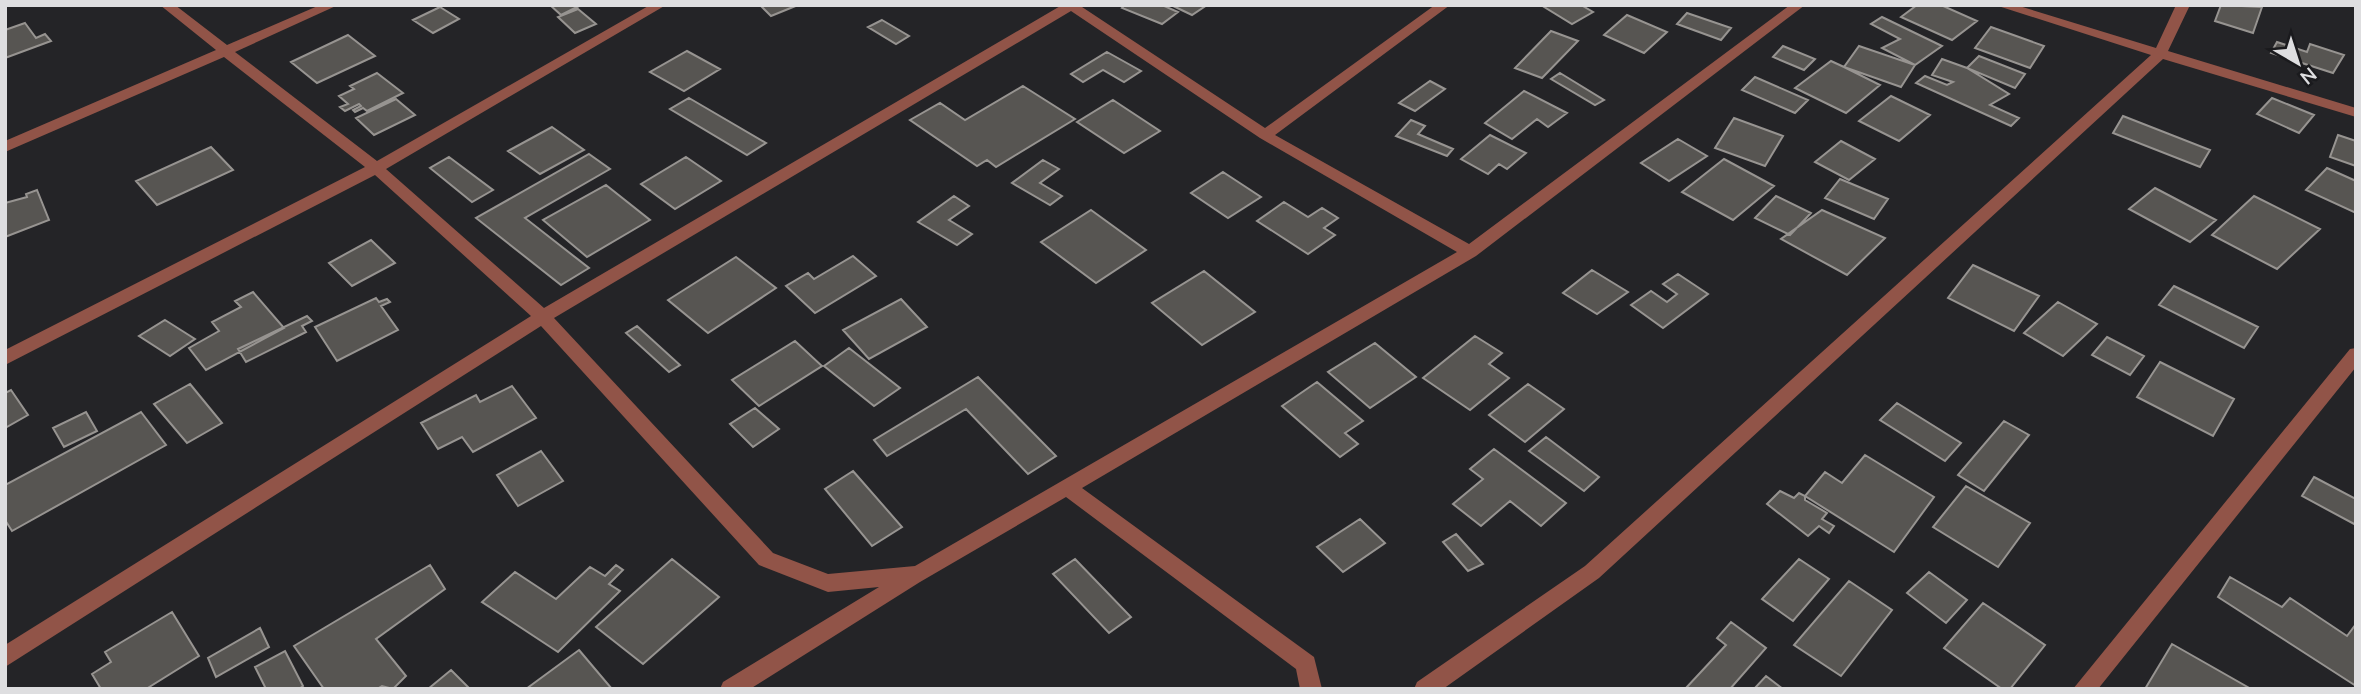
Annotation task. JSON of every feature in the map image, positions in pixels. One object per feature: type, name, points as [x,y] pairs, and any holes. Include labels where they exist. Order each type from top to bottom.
[{"type":"street","points":[[166,5],[376,168],[543,317],[766,559],[828,583],[918,574]]},
{"type":"street","points":[[5,147],[332,5]]},
{"type":"street","points":[[5,358],[376,168],[660,5]]},
{"type":"street","points":[[5,657],[543,317],[1071,5],[1265,135],[1470,252]]},
{"type":"street","points":[[1265,135],[1444,5]]},
{"type":"street","points":[[731,689],[1066,486],[1470,252],[1799,5]]},
{"type":"street","points":[[2001,5],[2356,113]]},
{"type":"street","points":[[1425,689],[1592,572],[2160,54],[2183,5]]},
{"type":"street","points":[[2084,689],[2356,354]]},
{"type":"street","points":[[1066,486],[1306,664],[1311,689]]},
{"type":"building","points":[[550,5],[581,5],[561,15]]},
{"type":"building","points":[[760,5],[798,5],[771,16]]},
{"type":"building","points":[[1125,5],[1162,5],[1178,12],[1162,24],[1122,8]]},
{"type":"building","points":[[1171,5],[1207,5],[1192,15]]},
{"type":"building","points":[[1541,5],[1581,5],[1593,12],[1572,24]]},
{"type":"building","points":[[1917,5],[1941,5],[1977,21],[1952,40],[1901,17]]},
{"type":"building","points":[[2221,5],[2262,7],[2253,33],[2215,21]]},
{"type":"building","points":[[440,7],[459,19],[433,33],[413,20]]},
{"type":"building","points":[[578,9],[596,24],[575,33],[558,17]]},
{"type":"building","points":[[1687,13],[1731,28],[1721,40],[1677,24]]},
{"type":"building","points":[[1627,15],[1667,32],[1644,53],[1604,35]]},
{"type":"building","points":[[1882,17],[1942,46],[1915,65],[1882,48],[1900,39],[1871,24]]},
{"type":"building","points":[[882,20],[909,36],[896,44],[868,27]]},
{"type":"building","points":[[25,23],[36,38],[45,34],[51,41],[5,58],[5,30]]},
{"type":"building","points":[[1991,27],[2044,46],[2030,68],[1975,48]]},
{"type":"building","points":[[1551,31],[1578,41],[1542,78],[1515,68]]},
{"type":"building","points":[[348,35],[375,56],[317,83],[291,62]]},
{"type":"building","points":[[2277,42],[2307,52],[2310,44],[2344,55],[2333,73],[2271,53]]},
{"type":"building","points":[[1783,46],[1815,59],[1804,70],[1773,57]]},
{"type":"building","points":[[1859,46],[1915,65],[1901,87],[1844,67]]},
{"type":"building","points":[[687,51],[720,69],[684,91],[650,72]]},
{"type":"building","points":[[1107,52],[1141,71],[1124,82],[1103,70],[1083,82],[1071,74]]},
{"type":"building","points":[[1979,56],[2025,74],[2015,88],[1967,68]]},
{"type":"building","points":[[1942,59],[1967,68],[2009,94],[1990,105],[2019,118],[2011,126],[1916,83],[1925,76],[1947,85],[1953,82],[1932,75]]},
{"type":"building","points":[[1831,61],[1880,85],[1846,113],[1795,88]]},
{"type":"building","points":[[377,73],[403,93],[367,111],[363,108],[355,112],[353,110],[361,106],[359,104],[345,111],[340,107],[348,104],[339,96],[354,89],[350,86]]},
{"type":"building","points":[[1560,73],[1604,100],[1595,105],[1551,79]]},
{"type":"building","points":[[1755,77],[1808,100],[1795,113],[1742,90]]},
{"type":"building","points":[[1430,81],[1445,89],[1415,111],[1399,103]]},
{"type":"building","points":[[1023,86],[1075,119],[996,167],[987,160],[977,166],[910,120],[940,103],[965,120]]},
{"type":"building","points":[[1524,91],[1567,113],[1548,127],[1537,119],[1512,139],[1485,123]]},
{"type":"building","points":[[1891,96],[1930,115],[1899,141],[1859,121]]},
{"type":"building","points":[[689,98],[766,143],[747,155],[670,109]]},
{"type":"building","points":[[2272,98],[2314,115],[2299,133],[2257,114]]},
{"type":"building","points":[[396,99],[415,115],[374,135],[356,118]]},
{"type":"building","points":[[1113,100],[1160,131],[1124,153],[1077,122]]},
{"type":"building","points":[[2123,116],[2210,150],[2200,167],[2113,133]]},
{"type":"building","points":[[1734,118],[1783,136],[1765,166],[1715,148]]},
{"type":"building","points":[[1411,120],[1425,126],[1418,134],[1453,149],[1447,156],[1396,136]]},
{"type":"building","points":[[552,127],[584,150],[540,174],[508,151]]},
{"type":"building","points":[[1490,135],[1526,153],[1507,169],[1499,164],[1488,174],[1461,159]]},
{"type":"building","points":[[2338,135],[2356,141],[2356,166],[2330,157]]},
{"type":"building","points":[[1678,139],[1707,156],[1669,181],[1641,163]]},
{"type":"building","points":[[1841,141],[1875,159],[1849,180],[1815,162]]},
{"type":"building","points":[[211,147],[233,170],[157,205],[136,181]]},
{"type":"building","points":[[589,154],[610,169],[525,218],[589,268],[561,285],[476,218]]},
{"type":"building","points":[[449,157],[493,190],[472,202],[430,168]]},
{"type":"building","points":[[686,157],[721,181],[675,209],[641,184]]},
{"type":"building","points":[[1724,159],[1774,186],[1733,220],[1682,192]]},
{"type":"building","points":[[1043,160],[1059,169],[1040,183],[1062,196],[1050,205],[1012,183]]},
{"type":"building","points":[[2327,168],[2356,181],[2356,213],[2306,190]]},
{"type":"building","points":[[1223,172],[1261,197],[1228,218],[1191,193]]},
{"type":"building","points":[[1840,179],[1888,199],[1874,219],[1825,198]]},
{"type":"building","points":[[606,185],[650,220],[587,257],[543,220]]},
{"type":"building","points":[[2155,188],[2216,220],[2190,242],[2129,209]]},
{"type":"building","points":[[37,190],[49,220],[5,237],[5,203],[27,197],[26,194]]},
{"type":"building","points":[[954,196],[969,206],[949,220],[972,234],[957,245],[918,222]]},
{"type":"building","points":[[1776,196],[1811,213],[1790,235],[1755,218]]},
{"type":"building","points":[[2254,196],[2320,229],[2277,269],[2212,235]]},
{"type":"building","points":[[1284,202],[1308,217],[1322,208],[1338,218],[1324,228],[1335,235],[1308,254],[1257,221]]},
{"type":"building","points":[[1091,210],[1146,250],[1096,283],[1041,242]]},
{"type":"building","points":[[1822,210],[1885,238],[1847,275],[1781,239]]},
{"type":"building","points":[[371,240],[395,263],[352,286],[329,263]]},
{"type":"building","points":[[853,256],[876,276],[815,313],[786,286],[808,273],[814,279]]},
{"type":"building","points":[[736,257],[776,288],[708,333],[668,300]]},
{"type":"building","points":[[1973,265],[2039,296],[2014,331],[1948,298]]},
{"type":"building","points":[[1592,270],[1628,292],[1597,314],[1563,293]]},
{"type":"building","points":[[1204,271],[1255,312],[1202,345],[1152,303]]},
{"type":"building","points":[[1678,274],[1708,294],[1663,328],[1631,305],[1651,291],[1667,302],[1677,294],[1663,284]]},
{"type":"building","points":[[2174,286],[2258,327],[2244,348],[2159,305]]},
{"type":"building","points":[[253,292],[284,328],[206,370],[189,348],[219,331],[212,322],[241,307],[235,301]]},
{"type":"building","points":[[376,298],[379,302],[387,299],[390,302],[381,306],[398,330],[337,361],[315,327]]},
{"type":"building","points":[[901,299],[927,327],[869,359],[843,330]]},
{"type":"building","points":[[2058,302],[2097,324],[2063,356],[2024,333]]},
{"type":"building","points":[[307,316],[312,321],[302,326],[306,332],[246,362],[238,349]]},
{"type":"building","points":[[165,320],[195,339],[170,356],[139,336]]},
{"type":"building","points":[[637,326],[680,365],[669,372],[626,333]]},
{"type":"building","points":[[1475,336],[1502,353],[1489,364],[1509,378],[1470,410],[1423,378]]},
{"type":"building","points":[[2107,337],[2144,356],[2130,375],[2092,355]]},
{"type":"building","points":[[795,341],[822,366],[759,406],[732,380]]},
{"type":"building","points":[[1375,343],[1416,377],[1370,408],[1328,372]]},
{"type":"building","points":[[849,348],[900,388],[874,406],[824,366]]},
{"type":"building","points":[[2160,362],[2234,399],[2213,436],[2137,397]]},
{"type":"building","points":[[978,377],[1056,456],[1028,474],[966,409],[887,456],[874,440]]},
{"type":"building","points":[[1317,382],[1363,421],[1345,433],[1358,444],[1340,457],[1282,406]]},
{"type":"building","points":[[190,384],[222,423],[187,443],[154,404]]},
{"type":"building","points":[[1528,384],[1564,409],[1525,442],[1489,415]]},
{"type":"building","points":[[512,386],[536,418],[473,452],[462,437],[438,449],[421,423],[476,395],[480,402]]},
{"type":"building","points":[[11,390],[28,415],[5,428],[5,393]]},
{"type":"building","points":[[1897,403],[1961,443],[1945,461],[1880,420]]},
{"type":"building","points":[[755,408],[779,429],[753,447],[730,424]]},
{"type":"building","points":[[86,412],[97,431],[64,447],[53,428]]},
{"type":"building","points":[[141,412],[166,445],[12,531],[5,520],[5,485]]},
{"type":"building","points":[[2004,421],[2029,435],[1984,491],[1958,475]]},
{"type":"building","points":[[1546,437],[1599,477],[1584,491],[1529,451]]},
{"type":"building","points":[[1494,449],[1566,503],[1541,526],[1510,501],[1481,526],[1453,504],[1483,479],[1470,469]]},
{"type":"building","points":[[541,451],[563,481],[518,506],[497,475]]},
{"type":"building","points":[[1865,455],[1934,497],[1894,552],[1805,496],[1825,472],[1842,483]]},
{"type":"building","points":[[853,471],[902,527],[872,546],[825,489]]},
{"type":"building","points":[[2314,477],[2356,499],[2356,525],[2302,496]]},
{"type":"building","points":[[1966,486],[2030,523],[1998,567],[1933,527]]},
{"type":"building","points":[[1780,491],[1794,498],[1799,493],[1805,496],[1805,500],[1827,513],[1822,519],[1834,526],[1829,533],[1819,526],[1808,536],[1767,504]]},
{"type":"building","points":[[1360,519],[1385,543],[1343,572],[1317,547]]},
{"type":"building","points":[[1456,534],[1483,564],[1468,571],[1443,542]]},
{"type":"building","points":[[672,559],[719,597],[643,664],[596,627]]},
{"type":"building","points":[[1075,559],[1131,617],[1109,633],[1053,574]]},
{"type":"building","points":[[1799,559],[1829,579],[1793,621],[1762,599]]},
{"type":"building","points":[[430,565],[445,589],[376,639],[406,676],[393,689],[382,686],[377,689],[324,689],[294,646]]},
{"type":"building","points":[[616,565],[623,570],[609,584],[620,591],[558,652],[482,602],[515,572],[556,599],[590,567],[605,576]]},
{"type":"building","points":[[1929,572],[1967,600],[1946,623],[1907,593]]},
{"type":"building","points":[[2230,577],[2282,607],[2290,598],[2347,636],[2356,624],[2356,686],[2218,597]]},
{"type":"building","points":[[1849,581],[1892,610],[1841,676],[1794,645]]},
{"type":"building","points":[[1983,603],[2045,645],[2010,689],[2002,689],[1944,648]]},
{"type":"building","points":[[172,612],[199,656],[146,689],[101,689],[92,674],[111,662],[105,652]]},
{"type":"building","points":[[1731,622],[1766,648],[1730,689],[1685,689],[1726,645],[1717,638]]},
{"type":"building","points":[[260,628],[269,647],[216,677],[208,658]]},
{"type":"building","points":[[2172,644],[2251,689],[2145,689]]},
{"type":"building","points":[[579,650],[612,689],[526,689]]},
{"type":"building","points":[[285,651],[303,686],[299,689],[266,689],[255,667]]},
{"type":"building","points":[[451,670],[470,689],[428,689]]},
{"type":"building","points":[[1766,676],[1783,689],[1754,689]]}]
